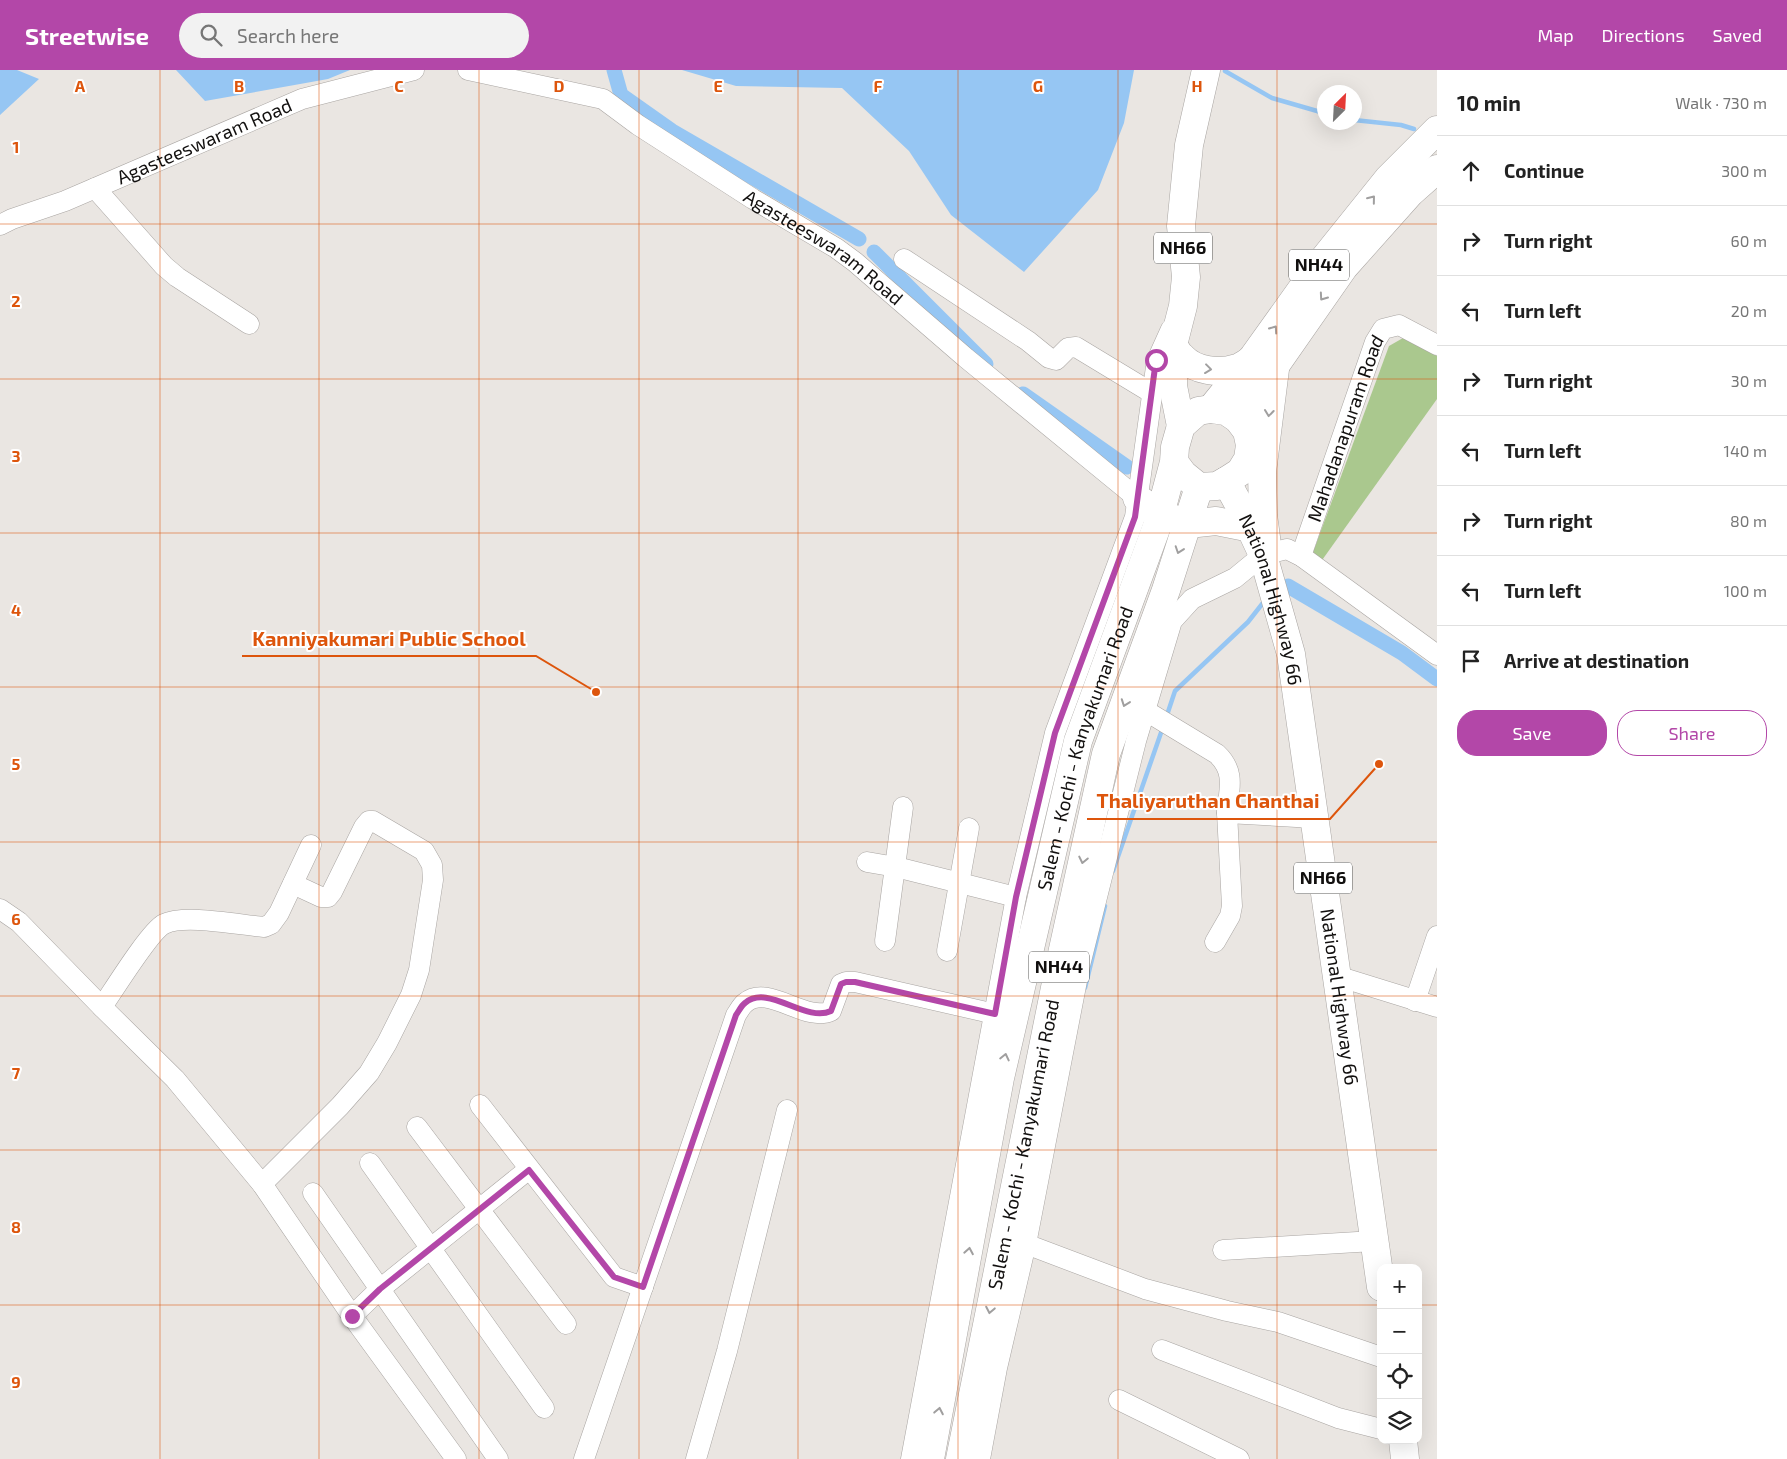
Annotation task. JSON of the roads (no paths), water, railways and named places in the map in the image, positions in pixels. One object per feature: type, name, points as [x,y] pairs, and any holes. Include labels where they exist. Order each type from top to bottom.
[{"type":"highway","name":"NH66","points":[[1181,426],[1173,386],[1172,345],[1183,306],[1186,277],[1181,226],[1189,145],[1206,70]]},
{"type":"highway","name":"NH44","points":[[1238,419],[1263,363],[1319,265],[1388,179],[1437,130]]},
{"type":"highway","name":"NH44","points":[[1160,514],[1174,462],[1175,448],[1181,426],[1198,411],[1211,409],[1263,363],[1344,267],[1410,193],[1437,169]]},
{"type":"highway","points":[[1172,345],[1193,366],[1205,370],[1237,368],[1263,363],[1262,472],[1266,554]]},
{"type":"highway","points":[[1174,462],[1183,474],[1199,487],[1217,486],[1240,472],[1248,459],[1250,445],[1247,431],[1238,419],[1226,411],[1211,409]]},
{"type":"highway","name":"National Highway 66","points":[[1226,481],[1266,554],[1291,654],[1378,1264]]},
{"type":"highway","name":"Salem - Kochi - Kanyakumari Road","points":[[960,1459],[1060,963],[1106,754],[1188,524],[1199,487]]},
{"type":"highway","points":[[1137,498],[1160,514],[1188,524],[1216,521],[1251,528]]},
{"type":"highway","name":"Salem - Kochi - Kanyakumari Road","points":[[930,1459],[1000,1078],[1078,741],[1160,514]]},
{"type":"highway","points":[[1403,1444],[1405,1459]]},
{"type":"street","name":"Agasteeswaram Road","points":[[0,225],[65,201],[302,99],[414,70]]},
{"type":"street","name":"Agasteeswaram Road","points":[[468,70],[603,99],[646,130],[753,199],[836,248],[855,262],[966,358],[1137,498]]},
{"type":"street","points":[[94,188],[164,266],[177,277],[249,324]]},
{"type":"street","points":[[904,259],[1028,342],[1048,358],[1056,360],[1068,348],[1076,347],[1152,393]]},
{"type":"street","points":[[911,1459],[1016,897],[1055,733],[1135,517],[1156,360],[1183,306]]},
{"type":"street","name":"Mahadanapuram Road","points":[[1301,556],[1376,342],[1383,329],[1399,325],[1437,345]]},
{"type":"street","points":[[980,1459],[997,1368],[1026,1244],[1080,964],[1136,741],[1172,621],[1192,599],[1235,578],[1266,554],[1287,549],[1301,556],[1437,655]]},
{"type":"street","points":[[1146,711],[1217,754],[1225,762],[1230,772],[1227,813],[1232,906],[1230,916],[1215,942]]},
{"type":"street","points":[[885,941],[903,807]]},
{"type":"street","points":[[1227,813],[1314,818]]},
{"type":"street","points":[[262,1184],[340,1106],[369,1073],[387,1043],[411,995],[419,970],[433,880],[432,865],[424,851],[373,821],[364,827],[328,897],[293,884]]},
{"type":"street","points":[[947,951],[969,828]]},
{"type":"street","points":[[102,1007],[151,937],[163,925],[179,920],[264,927],[271,924],[279,913],[311,845]]},
{"type":"street","points":[[867,862],[960,882],[1016,897]]},
{"type":"street","points":[[0,909],[19,922],[175,1079],[262,1184],[352,1316],[456,1459]]},
{"type":"street","points":[[1415,1001],[1437,936]]},
{"type":"street","points":[[1337,976],[1437,1007]]},
{"type":"street","points":[[584,1459],[736,1015],[744,1003],[754,998],[768,998],[809,1012],[825,1014],[831,1011],[841,984],[855,982],[995,1014]]},
{"type":"street","points":[[480,1105],[614,1277],[643,1287]]},
{"type":"street","points":[[696,1459],[727,1350],[787,1110]]},
{"type":"street","points":[[417,1127],[566,1324]]},
{"type":"street","points":[[370,1163],[544,1408]]},
{"type":"street","points":[[352,1316],[380,1289],[529,1170]]},
{"type":"street","points":[[313,1193],[498,1459]]},
{"type":"street","points":[[1223,1250],[1374,1241]]},
{"type":"street","points":[[1026,1244],[1145,1289],[1278,1322],[1377,1356]]},
{"type":"street","points":[[1162,1350],[1338,1418],[1377,1429]]},
{"type":"street","points":[[1119,1400],[1239,1459]]},
{"type":"water","points":[[0,70],[17,70],[39,79],[0,115]]},
{"type":"water","points":[[176,70],[350,70],[328,79],[205,101]]},
{"type":"water","points":[[682,70],[1134,70],[1124,123],[1098,190],[1024,272],[951,215],[909,151],[842,88],[736,86]]},
{"type":"waterway","points":[[614,70],[621,95],[672,131],[859,239]]},
{"type":"waterway","points":[[1225,71],[1272,98],[1317,111]]},
{"type":"waterway","points":[[1362,121],[1401,125],[1414,129]]},
{"type":"waterway","points":[[874,252],[986,364]]},
{"type":"waterway","points":[[1023,394],[1127,467]]},
{"type":"waterway","points":[[1288,586],[1402,653],[1437,679]]},
{"type":"waterway","points":[[1166,718],[1175,691],[1248,622],[1266,599]]},
{"type":"waterway","points":[[1113,871],[1163,727]]},
{"type":"waterway","points":[[1085,988],[1105,906]]},
{"type":"place","name":"Kanniyakumari Public School","points":[[596,692]]},
{"type":"place","name":"Thaliyaruthan Chanthai","points":[[1379,764]]}]
